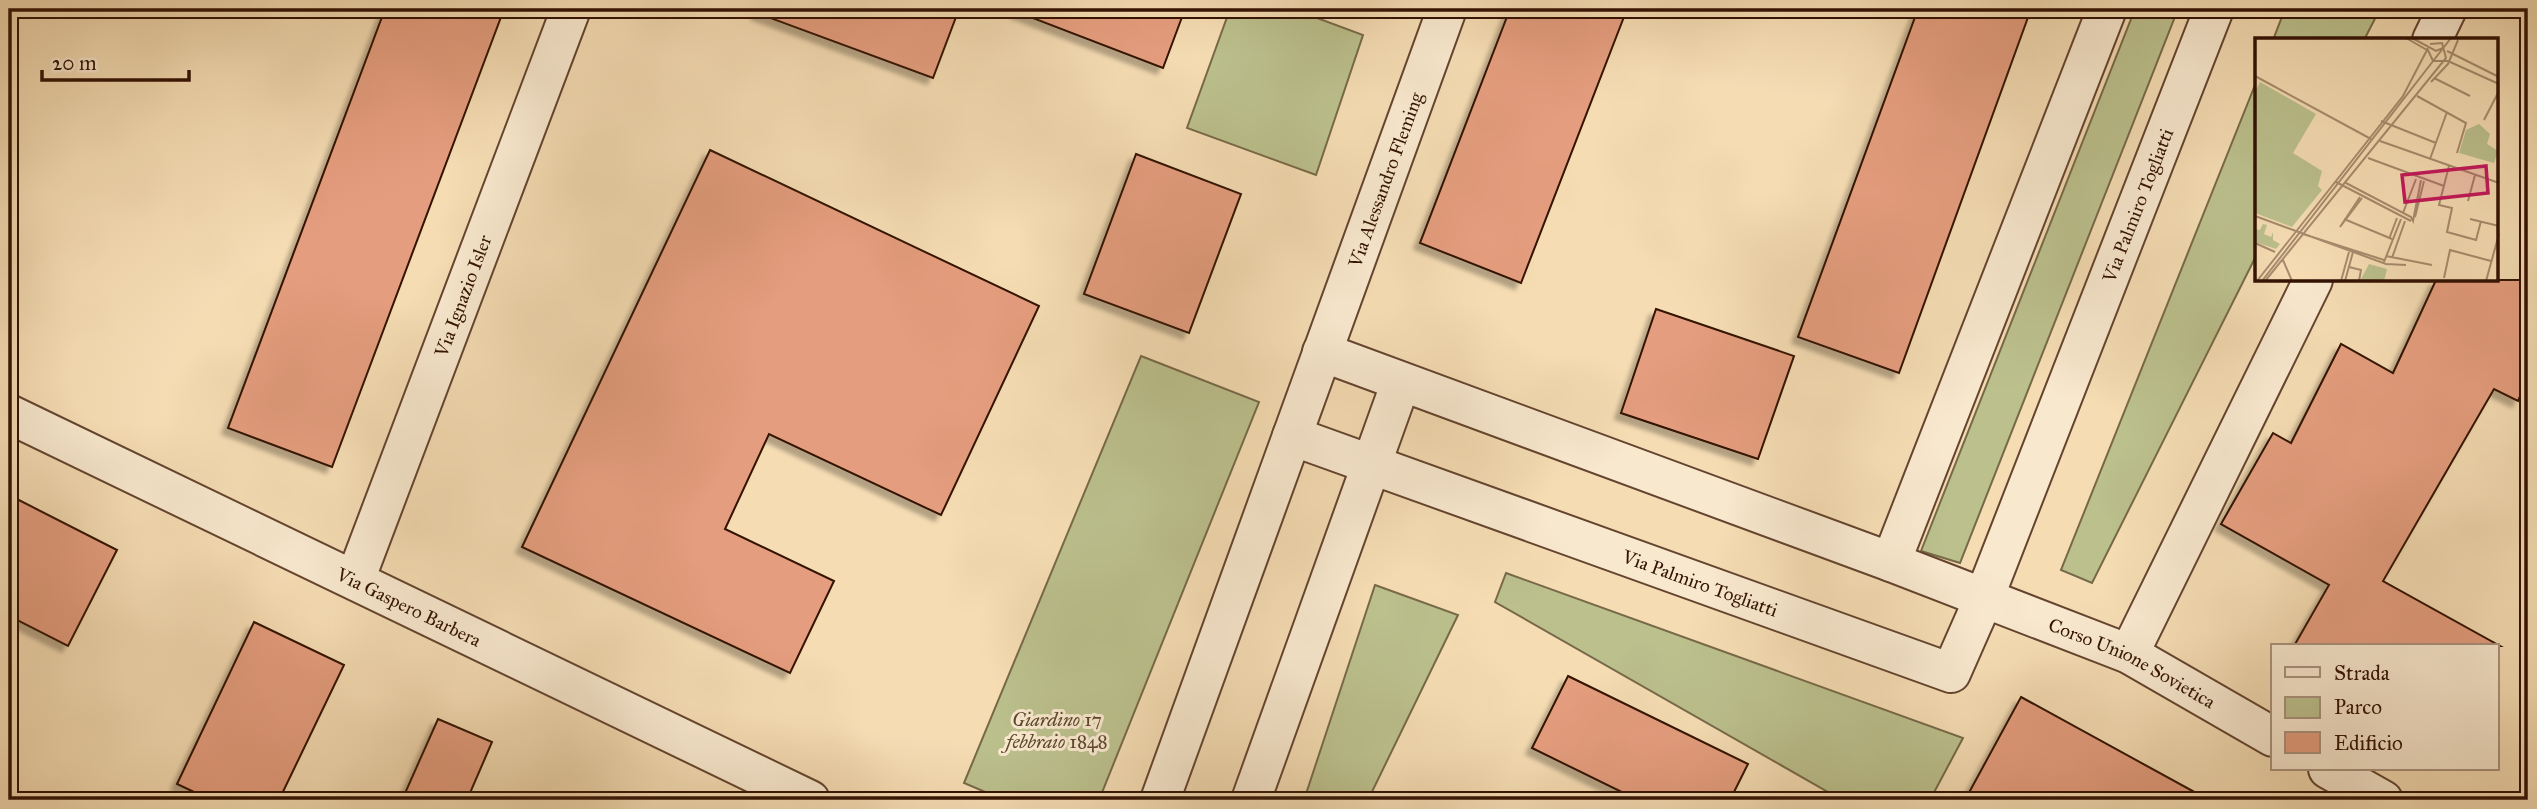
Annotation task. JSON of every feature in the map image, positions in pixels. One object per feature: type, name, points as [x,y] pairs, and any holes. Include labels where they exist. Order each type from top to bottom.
[{"type":"street","name":"Via Ignazio Isler","points":[[355,580],[571,9]]},
{"type":"street","name":"Via Alessandro Fleming","points":[[1322,352],[1447,9]]},
{"type":"street","points":[[1891,562],[2108,9]]},
{"type":"street","name":"Via Palmiro Togliatti","points":[[1292,436],[1951,673],[1984,598],[2214,9]]},
{"type":"street","points":[[2433,38],[2447,9]]},
{"type":"street","points":[[2129,654],[2312,282]]},
{"type":"street","points":[[1160,800],[1322,352],[1984,598]]},
{"type":"street","points":[[1251,800],[1401,382]]},
{"type":"street","name":"Via Gaspero Barbera","points":[[9,414],[810,800]]},
{"type":"street","name":"Corso Unione Sovietica","points":[[1984,598],[2129,654],[2271,736]]},
{"type":"street","points":[[2330,770],[2383,800]]},
{"type":"green space","points":[[1230,9],[1293,9],[1363,35],[1316,175],[1187,128]]},
{"type":"green space","points":[[2135,9],[2178,9],[1960,563],[1921,551]]},
{"type":"green space","points":[[2285,9],[2380,9],[2365,38],[2274,38]]},
{"type":"green space","points":[[2255,85],[2255,258],[2092,583],[2061,570]]},
{"type":"green space","name":"Giardino 17 febbraio 1848","points":[[1141,356],[1259,402],[1099,800],[1004,800],[964,783]]},
{"type":"green space","points":[[1506,573],[1963,738],[1930,800],[1842,800],[1495,602]]},
{"type":"green space","points":[[1375,585],[1458,615],[1368,800],[1304,800]]},
{"type":"building","points":[[385,9],[504,9],[332,467],[228,428]]},
{"type":"building","points":[[758,9],[959,9],[933,78],[757,13]]},
{"type":"building","points":[[1018,9],[1185,9],[1163,68],[1017,12]]},
{"type":"building","points":[[1510,9],[1627,9],[1521,283],[1420,243]]},
{"type":"building","points":[[1918,9],[2031,9],[1899,373],[1798,337]]},
{"type":"building","points":[[710,150],[1039,306],[941,515],[769,434],[725,529],[834,581],[790,673],[522,547]]},
{"type":"building","points":[[1136,154],[1241,194],[1189,333],[1084,294]]},
{"type":"building","points":[[2528,280],[2528,378],[2518,401],[2494,389],[2383,581],[2496,644],[2295,644],[2329,585],[2221,524],[2273,433],[2291,443],[2341,344],[2393,373],[2435,282]]},
{"type":"building","points":[[1656,309],[1794,356],[1758,459],[1621,413]]},
{"type":"building","points":[[9,495],[117,550],[68,646],[9,616]]},
{"type":"building","points":[[254,622],[344,665],[279,800],[211,800],[177,784]]},
{"type":"building","points":[[1568,676],[1748,764],[1730,800],[1638,800],[1532,748]]},
{"type":"building","points":[[2021,697],[2209,800],[1965,800]]},
{"type":"building","points":[[438,719],[492,742],[467,800],[402,800]]}]
